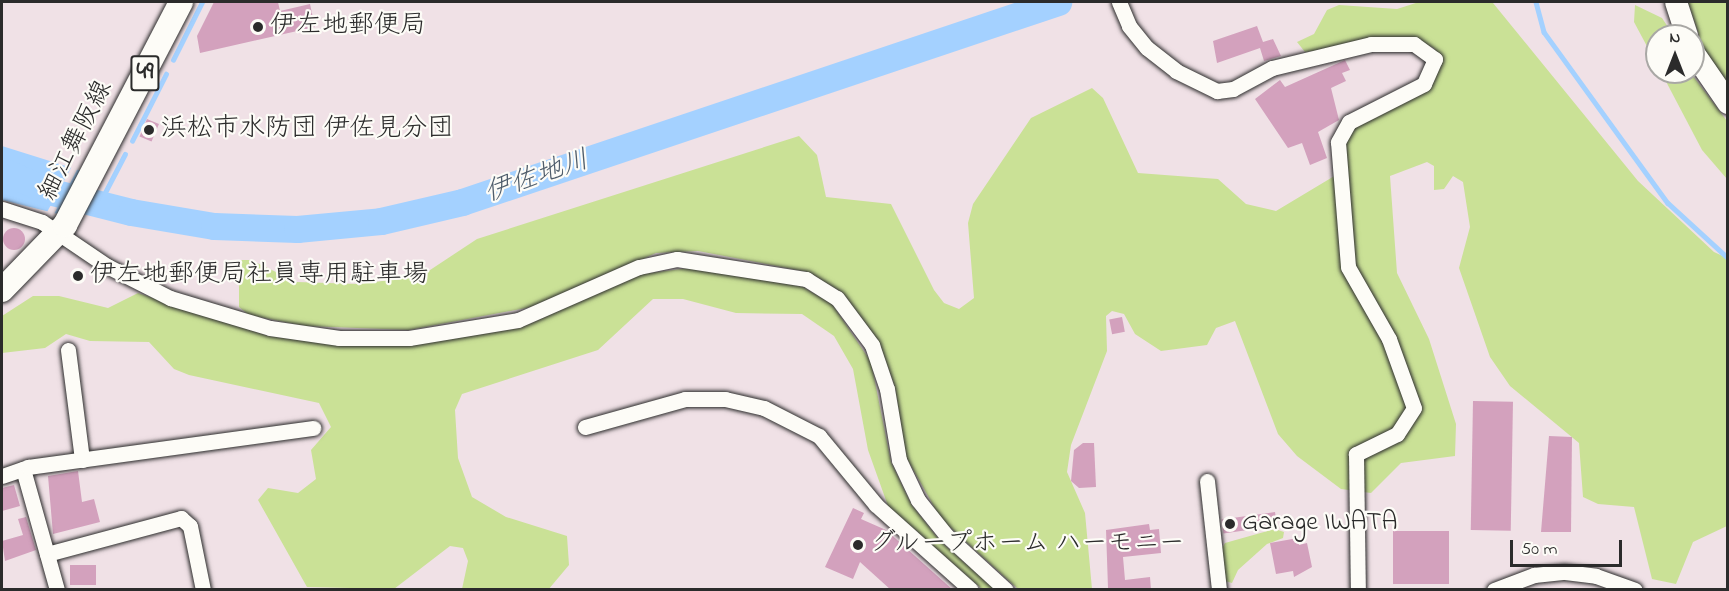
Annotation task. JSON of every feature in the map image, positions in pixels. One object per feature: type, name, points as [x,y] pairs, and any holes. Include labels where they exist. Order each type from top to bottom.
[{"type":"main road","name":"細江舞阪線","points":[[2,290],[65,226],[181,2]]},
{"type":"street","points":[[1676,2],[1683,24]]},
{"type":"street","points":[[1121,7],[1135,35],[1161,61],[1217,91],[1233,89],[1272,68],[1371,44],[1414,44],[1435,59],[1424,84],[1349,122],[1338,142],[1348,267],[1389,339],[1413,408],[1397,434],[1356,454],[1358,590]]},
{"type":"street","points":[[1705,69],[1728,103]]},
{"type":"street","points":[[2,209],[42,222],[65,226],[138,283],[202,310],[270,328],[339,338],[409,338],[518,320],[639,267],[677,259],[806,279],[837,298],[872,345],[887,389],[899,460],[918,500],[946,535],[1006,590]]},
{"type":"street","points":[[68,350],[82,460]]},
{"type":"street","points":[[585,426],[685,399],[725,399],[764,408],[819,436],[880,509],[971,590]]},
{"type":"street","points":[[2,476],[23,469],[313,428]]},
{"type":"street","points":[[23,469],[57,590]]},
{"type":"street","points":[[1207,481],[1219,590]]},
{"type":"street","points":[[47,554],[181,518],[190,526],[203,590]]},
{"type":"street","points":[[1494,590],[1534,575],[1565,572],[1596,576],[1635,590]]},
{"type":"green space","points":[[1419,2],[1493,3],[1638,181],[1714,252],[1727,258],[1727,526],[1693,542],[1676,584],[1652,579],[1634,507],[1598,504],[1583,497],[1579,443],[1510,386],[1490,357],[1459,268],[1470,227],[1463,182],[1453,176],[1444,189],[1434,190],[1434,166],[1427,162],[1390,176],[1397,273],[1429,339],[1456,424],[1455,456],[1401,463],[1371,493],[1341,489],[1297,456],[1278,434],[1235,321],[1216,328],[1207,345],[1161,351],[1135,334],[1124,314],[1112,311],[1106,316],[1107,351],[1071,445],[1067,472],[1085,513],[1092,589],[1018,589],[941,519],[906,457],[895,387],[879,342],[843,293],[808,272],[698,251],[656,253],[542,305],[409,330],[305,326],[249,315],[239,307],[239,286],[229,264],[233,260],[251,260],[297,282],[359,284],[421,276],[477,239],[799,136],[817,155],[826,197],[891,204],[934,290],[944,303],[959,309],[974,298],[968,223],[973,204],[1031,118],[1092,88],[1103,98],[1138,173],[1218,179],[1246,204],[1276,211],[1336,175],[1347,130],[1392,104],[1439,59],[1434,48],[1415,40],[1305,52],[1297,42],[1314,34],[1327,10],[1339,5],[1397,9]]},
{"type":"green space","points":[[1688,2],[1727,2],[1727,86],[1705,50],[1705,24],[1695,24]]},
{"type":"green space","points":[[1635,5],[1662,18],[1666,24],[1645,24],[1645,43],[1634,22]]},
{"type":"green space","points":[[1667,84],[1699,84],[1727,121],[1727,179],[1702,150]]},
{"type":"green space","points":[[697,267],[803,287],[832,304],[871,362],[891,462],[911,504],[940,541],[994,589],[982,589],[888,506],[868,450],[853,369],[834,336],[802,314],[736,313],[683,299],[653,299],[598,350],[462,394],[455,410],[458,458],[472,497],[506,517],[567,536],[569,565],[548,590],[462,589],[468,561],[463,548],[450,546],[394,589],[307,587],[258,500],[268,488],[298,493],[316,479],[311,450],[331,427],[319,403],[189,375],[174,369],[149,342],[90,341],[66,334],[45,348],[2,353],[2,316],[33,296],[59,296],[108,308],[138,293],[268,336],[339,345],[410,345],[520,328],[641,274]]},
{"type":"green space","points":[[1275,529],[1284,532],[1283,538],[1267,544],[1238,570],[1232,583],[1225,581],[1221,550],[1225,543]]},
{"type":"water","points":[[2,146],[88,173],[66,216],[2,200]]},
{"type":"pier","points":[[72,166],[78,168],[53,216],[46,214]]},
{"type":"building","name":"伊左地郵便局","points":[[214,2],[278,2],[280,11],[310,4],[315,27],[200,53],[197,36]]},
{"type":"building","points":[[1257,26],[1263,42],[1273,39],[1281,56],[1264,61],[1260,48],[1217,63],[1213,41]]},
{"type":"building","points":[[1345,60],[1350,70],[1342,73],[1346,81],[1331,88],[1339,120],[1318,132],[1327,158],[1310,165],[1302,143],[1288,148],[1255,99],[1280,80],[1285,87]]},
{"type":"building","name":"浜松市水防団 伊佐見分団","points":[[147,119],[159,124],[152,142],[140,136]]},
{"type":"building","points":[[14,228],[22,231],[25,239],[22,247],[14,250],[6,247],[3,239],[6,231]]},
{"type":"building","points":[[1122,317],[1125,332],[1112,334],[1109,319]]},
{"type":"building","points":[[1473,401],[1513,402],[1511,531],[1471,530]]},
{"type":"building","points":[[1549,436],[1572,437],[1571,532],[1541,532]]},
{"type":"building","points":[[1083,443],[1094,443],[1096,487],[1079,488],[1071,481],[1074,450]]},
{"type":"building","points":[[78,471],[82,502],[94,499],[100,522],[53,534],[48,476]]},
{"type":"building","points":[[14,485],[20,506],[2,511],[2,488]]},
{"type":"building","points":[[853,508],[864,513],[861,519],[886,530],[953,590],[891,590],[860,562],[853,579],[825,567]]},
{"type":"building","points":[[1275,512],[1277,526],[1223,533],[1222,520]]},
{"type":"building","points":[[26,517],[36,550],[5,561],[2,541],[23,535],[18,519]]},
{"type":"building","points":[[1149,524],[1150,530],[1159,529],[1161,553],[1123,557],[1125,580],[1150,577],[1151,590],[1108,588],[1106,530]]},
{"type":"building","points":[[1393,531],[1449,531],[1449,584],[1393,584]]},
{"type":"building","points":[[1298,538],[1299,545],[1307,543],[1312,567],[1294,577],[1293,571],[1276,574],[1270,543]]},
{"type":"building","points":[[70,565],[96,565],[96,585],[70,585]]},
{"type":"waterway","points":[[173,60],[202,2]]},
{"type":"waterway","name":"伊佐地川","points":[[2,171],[52,192],[131,212],[214,226],[297,229],[381,221],[462,202],[1058,2]]},
{"type":"waterway","points":[[1536,2],[1544,32],[1668,203],[1728,258]]},
{"type":"waterway","points":[[132,141],[166,74]]},
{"type":"waterway","points":[[99,204],[125,154]]},
{"type":"place","name":"伊左地郵便局","points":[[258,27]]},
{"type":"place","name":"浜松市水防団 伊佐見分団","points":[[149,130]]},
{"type":"place","name":"伊左地郵便局社員専用駐車場","points":[[78,276]]},
{"type":"place","name":"Garage IWATA","points":[[1230,524]]},
{"type":"place","name":"グループホーム ハーモニー","points":[[858,545]]}]
